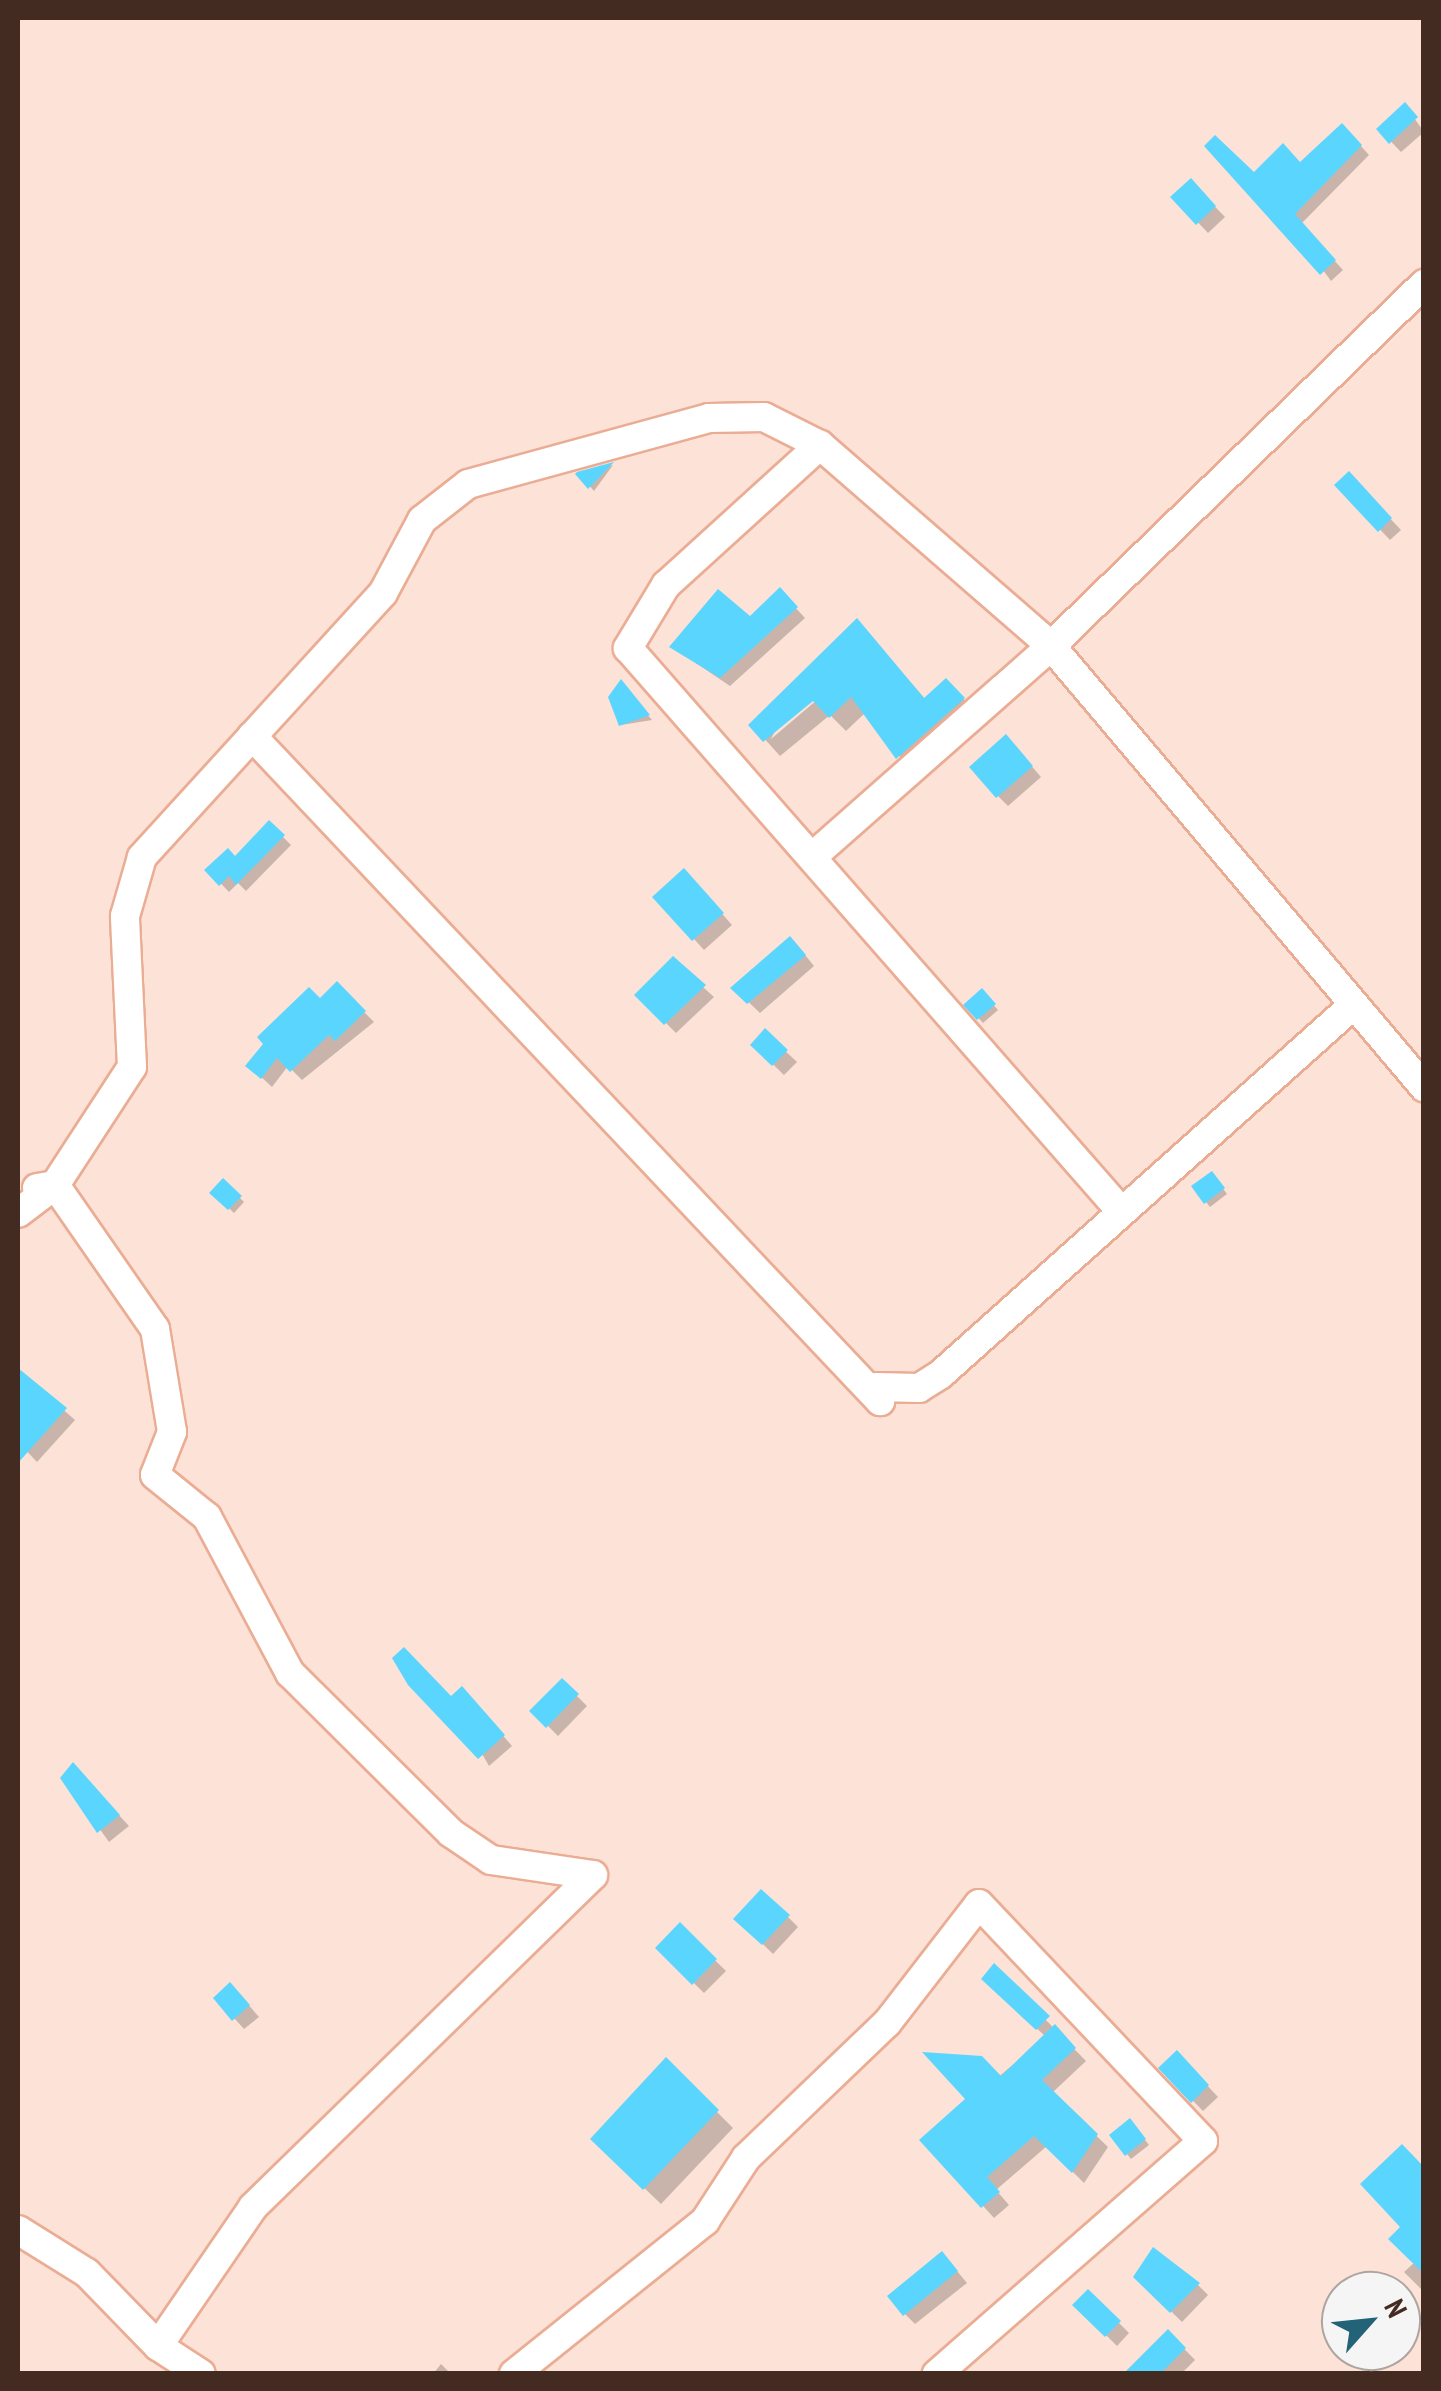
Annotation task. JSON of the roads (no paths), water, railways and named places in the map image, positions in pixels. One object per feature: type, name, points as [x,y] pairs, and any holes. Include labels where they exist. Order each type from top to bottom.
[{"type":"street","points":[[812,857],[1051,646],[1424,284]]},
{"type":"street","points":[[18,1213],[55,1184],[132,1067],[125,916],[142,856],[383,593],[422,520],[468,484],[709,418],[764,417],[820,445],[1051,646],[1350,1008],[1424,1087]]},
{"type":"street","points":[[820,445],[666,585],[628,648],[1120,1210]]},
{"type":"street","points":[[252,736],[880,1401],[877,1387],[919,1388],[942,1374],[1120,1210],[1350,1008]]},
{"type":"street","points":[[18,1190],[55,1184]]},
{"type":"street","points":[[55,1184],[154,1329],[172,1432],[155,1476],[207,1517],[290,1674],[394,1783],[491,1860],[593,1874],[254,2207],[158,2346]]},
{"type":"street","points":[[514,2374],[705,2221],[746,2158],[887,2023],[979,1904],[1203,2142],[937,2374]]},
{"type":"street","points":[[18,2230],[88,2273],[158,2346],[201,2374]]}]
